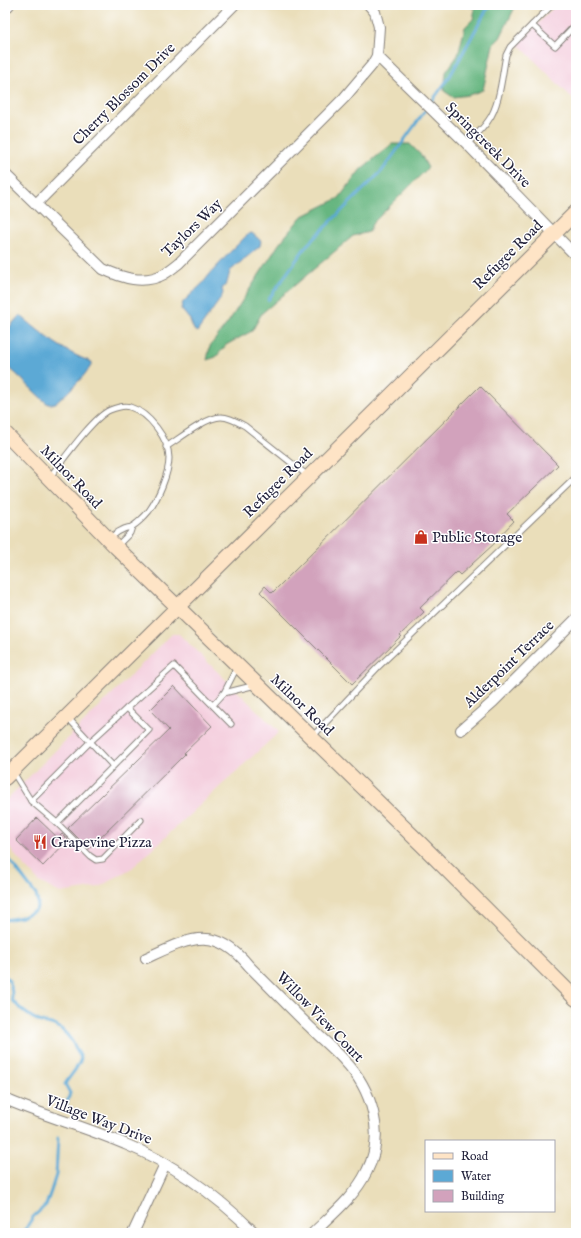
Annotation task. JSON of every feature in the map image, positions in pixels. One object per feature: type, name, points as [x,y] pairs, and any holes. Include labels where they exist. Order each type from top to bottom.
[{"type":"main road","name":"Refugee Road","points":[[9,774],[576,212]]},
{"type":"main road","name":"Milnor Road","points":[[5,433],[48,479],[237,667],[312,738],[576,999]]},
{"type":"street","points":[[5,9],[9,5]]},
{"type":"street","name":"Cherry Blossom Drive","points":[[36,204],[234,5]]},
{"type":"street","points":[[369,5],[375,12],[379,27],[377,56]]},
{"type":"street","name":"Taylors Way","points":[[5,174],[103,269],[118,276],[133,280],[163,275],[179,263],[344,98],[372,65],[377,56]]},
{"type":"street","name":"Springcreek Drive","points":[[377,56],[467,144],[576,256]]},
{"type":"street","name":"Alderpoint Terrace","points":[[461,730],[493,702],[576,619]]},
{"type":"street","name":"Willow View Court","points":[[146,958],[186,941],[201,938],[215,940],[227,945],[240,954],[249,966],[344,1060],[362,1084],[372,1108],[376,1127],[376,1143],[373,1157],[367,1172],[354,1192],[313,1233]]},
{"type":"street","name":"Village Way Drive","points":[[5,1099],[31,1110],[126,1144],[165,1164],[199,1184],[255,1233]]},
{"type":"street","points":[[133,1233],[165,1164]]},
{"type":"lane","points":[[467,144],[486,125],[495,109],[506,55],[510,47],[552,5]]},
{"type":"lane","points":[[532,25],[555,46],[576,24]]},
{"type":"lane","points":[[48,479],[83,435],[102,415],[109,410],[130,407],[143,414],[158,429],[164,438],[169,458],[164,484],[148,512],[132,527],[130,533],[112,543]]},
{"type":"lane","points":[[166,447],[210,420],[222,417],[234,420],[245,426],[309,476]]},
{"type":"lane","points":[[312,738],[378,667],[576,478]]},
{"type":"lane","points":[[112,543],[123,529],[132,527]]},
{"type":"lane","points":[[31,801],[90,742],[174,666],[231,724]]},
{"type":"lane","points":[[213,705],[224,693],[237,667]]},
{"type":"lane","points":[[224,693],[256,684]]},
{"type":"lane","points":[[57,823],[149,730],[127,708]]},
{"type":"lane","points":[[67,717],[113,766]]},
{"type":"lane","points":[[9,774],[31,801],[96,860],[103,859],[141,820]]},
{"type":"shaded area","points":[[556,5],[576,5],[576,102],[518,44]]},
{"type":"shaded area","points":[[172,634],[179,634],[279,732],[132,868],[99,887],[60,893],[39,882],[13,853],[5,840],[5,801]]},
{"type":"green space","points":[[467,5],[516,5],[500,38],[493,45],[483,90],[469,95],[453,97],[444,91],[446,72],[458,55],[465,27],[473,19],[475,9]]},
{"type":"green space","points":[[392,144],[410,144],[421,155],[428,168],[372,224],[369,232],[353,236],[262,313],[252,331],[226,345],[216,357],[207,360],[210,346],[229,321],[279,244],[301,217],[339,198],[361,169]]},
{"type":"water","points":[[252,233],[261,241],[260,246],[230,271],[227,283],[222,289],[223,293],[221,298],[197,332],[194,330],[190,320],[181,309],[183,302],[203,283],[248,234]]},
{"type":"water","points":[[20,315],[45,336],[72,354],[92,362],[88,371],[83,377],[55,403],[48,404],[5,365],[5,332]]},
{"type":"building","points":[[480,386],[558,465],[507,514],[514,521],[494,542],[495,543],[460,575],[457,572],[420,608],[424,612],[352,684],[260,592],[265,586],[272,593]]},
{"type":"building","points":[[174,686],[212,726],[89,849],[68,828],[169,730],[150,710]]},
{"type":"building","name":"Grapevine Pizza","points":[[37,818],[58,838],[62,834],[68,840],[43,866],[16,840]]},
{"type":"waterway","points":[[268,300],[307,245],[382,171],[450,76],[486,11],[492,5]]},
{"type":"waterway","points":[[5,854],[36,895],[38,903],[36,910],[22,917],[5,920]]},
{"type":"waterway","points":[[5,976],[12,990],[12,1000],[24,1012],[35,1019],[59,1027],[67,1034],[81,1058],[80,1062],[65,1084],[70,1093],[66,1106]]},
{"type":"waterway","points":[[23,1233],[33,1217],[46,1205],[56,1175],[58,1138]]},
{"type":"place","name":"Public Storage","points":[[421,537]]},
{"type":"place","name":"Grapevine Pizza","points":[[40,842]]}]
